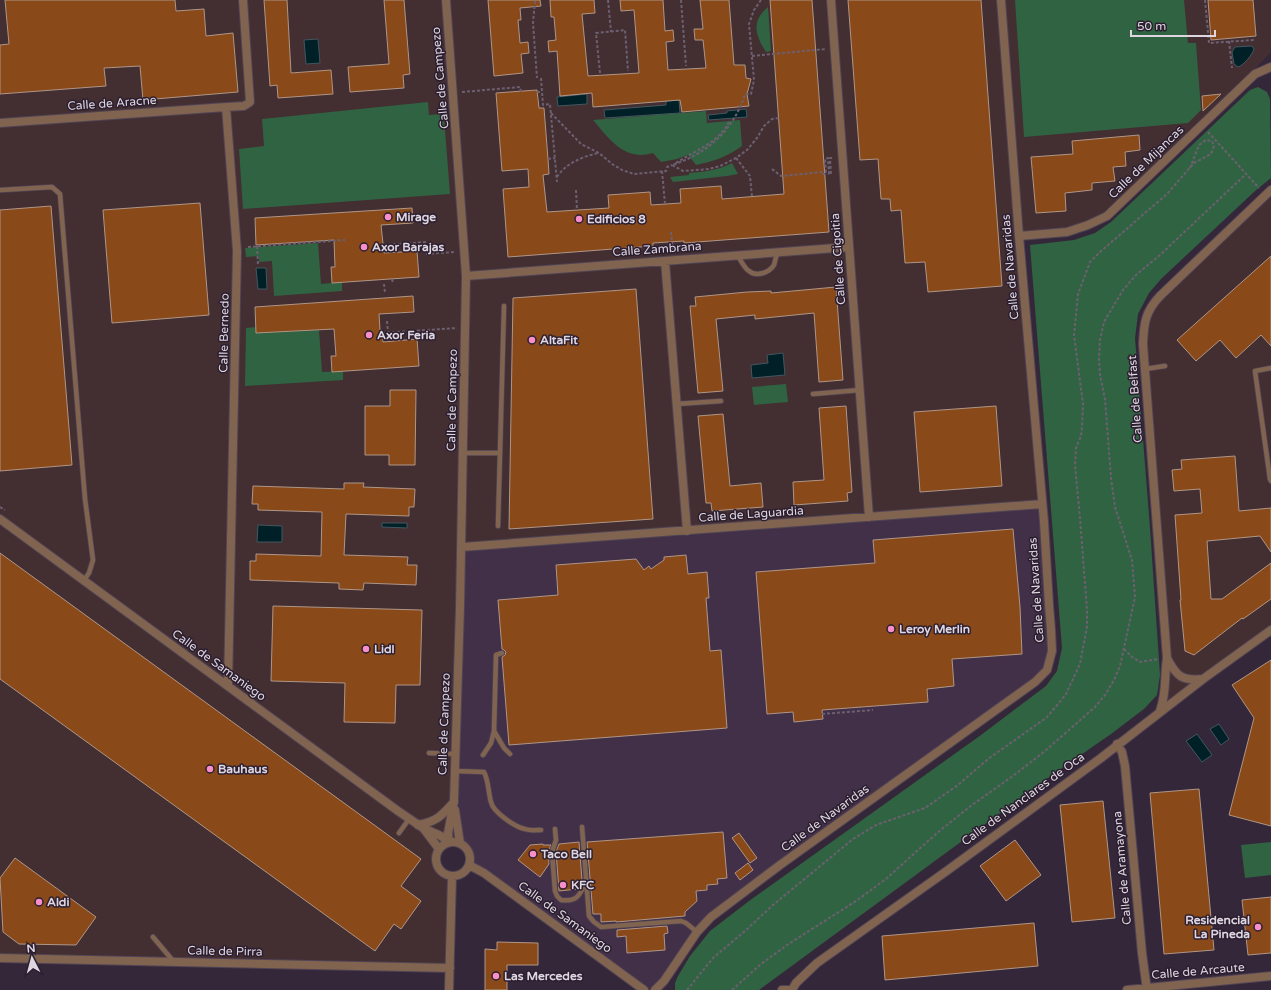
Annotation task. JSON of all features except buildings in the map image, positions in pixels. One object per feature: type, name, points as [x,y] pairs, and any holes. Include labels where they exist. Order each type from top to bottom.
[{"type":"street","points":[[226,107],[244,106],[250,102],[243,0]]},
{"type":"street","name":"Calle de Campezo","points":[[446,0],[466,276],[462,547],[454,801],[448,833],[449,842]]},
{"type":"street","name":"Calle de Cigoitia","points":[[831,0],[869,517]]},
{"type":"street","name":"Calle de Navaridas","points":[[655,990],[664,981],[697,932],[711,917],[742,893],[1035,682],[1047,670],[1052,651],[1042,504],[1019,236],[1002,0]]},
{"type":"street","name":"Calle de Mijancas","points":[[1019,236],[1066,232],[1088,226],[1107,216],[1255,74],[1271,68]]},
{"type":"street","name":"Calle de Aracne","points":[[0,123],[226,107]]},
{"type":"street","name":"Calle Bernedo","points":[[226,107],[237,251],[228,686]]},
{"type":"street","name":"Calle de Belfast","points":[[1160,712],[1164,700],[1166,684],[1165,668],[1167,658],[1143,344],[1144,323],[1152,305],[1268,192]]},
{"type":"street","name":"Calle Zambrana","points":[[466,276],[849,247]]},
{"type":"street","points":[[665,261],[687,531]]},
{"type":"street","name":"Calle de Laguardia","points":[[462,547],[1042,504]]},
{"type":"street","name":"Calle de Samaniego","points":[[0,519],[420,826],[441,836],[449,842]]},
{"type":"street","name":"Calle de Nanclares de Oca","points":[[792,990],[796,983],[817,963],[838,947],[948,870],[1101,758],[1117,744],[1271,630]]},
{"type":"street","name":"Calle de Belfast","points":[[1167,658],[1178,675],[1185,679],[1204,679]]},
{"type":"street","name":"Calle de Aramayona","points":[[1117,744],[1122,752],[1125,766],[1142,953],[1147,989]]},
{"type":"street","points":[[420,826],[441,817],[454,801]]},
{"type":"street","name":"Calle de Campezo","points":[[454,801],[460,843]]},
{"type":"street","name":"Calle de Samaniego","points":[[420,826],[439,849]]},
{"type":"street","points":[[449,842],[460,843],[468,851],[470,858],[469,865],[461,874],[452,876],[446,875],[438,868],[436,854],[439,849],[449,842]]},
{"type":"street","name":"Calle de Samaniego","points":[[469,865],[484,873],[644,990]]},
{"type":"street","points":[[449,990],[452,876]]},
{"type":"street","name":"Calle de Pirra","points":[[0,958],[450,968]]},
{"type":"street","name":"Calle de Arcaute","points":[[1127,990],[1271,976]]},
{"type":"street","points":[[782,990],[788,990]]},
{"type":"lane","points":[[1,190],[52,187],[60,194],[85,500],[93,560],[89,573],[84,580]]},
{"type":"lane","points":[[737,256],[748,271],[754,274],[768,271],[773,265],[778,252]]},
{"type":"lane","points":[[498,526],[504,306]]},
{"type":"lane","points":[[1145,369],[1165,366]]},
{"type":"lane","points":[[1271,368],[1255,370],[1271,481]]},
{"type":"lane","points":[[814,394],[860,390]]},
{"type":"lane","points":[[676,404],[721,401]]},
{"type":"lane","points":[[463,453],[500,453]]},
{"type":"lane","points":[[483,755],[491,743],[494,731],[496,655],[502,653]]},
{"type":"lane","points":[[494,731],[504,748],[510,754]]},
{"type":"lane","points":[[429,753],[455,754]]},
{"type":"lane","points":[[455,771],[484,772],[488,779],[491,804],[502,816],[518,827],[526,830],[541,830]]},
{"type":"lane","points":[[399,833],[409,818]]},
{"type":"lane","points":[[582,827],[589,916],[594,922],[601,927],[681,921],[697,932]]},
{"type":"lane","points":[[555,829],[556,840],[552,852],[555,891],[557,896],[561,900],[573,900],[582,892],[586,882]]},
{"type":"lane","points":[[153,937],[174,962]]},
{"type":"path","points":[[608,0],[611,32]]},
{"type":"path","points":[[681,0],[686,66]]},
{"type":"path","points":[[672,165],[682,162],[704,151],[717,140],[735,118],[745,94],[751,94],[754,80],[749,24],[754,10],[761,0]]},
{"type":"path","points":[[1205,0],[1209,43],[1254,40]]},
{"type":"path","points":[[535,1],[533,23],[537,78]]},
{"type":"path","points":[[600,73],[596,33],[625,30],[628,71]]},
{"type":"path","points":[[1229,41],[1232,68]]},
{"type":"path","points":[[752,56],[829,49]]},
{"type":"path","points":[[541,78],[543,105],[550,104],[557,182]]},
{"type":"path","points":[[453,93],[520,87],[521,92]]},
{"type":"path","points":[[537,92],[542,92]]},
{"type":"path","points":[[551,112],[581,144],[599,153],[622,170],[634,174],[666,171],[667,167],[698,151],[713,140],[723,131],[730,120]]},
{"type":"path","points":[[672,165],[683,171],[709,169],[720,166],[736,158],[746,150],[757,138],[764,126],[772,119],[779,118]]},
{"type":"path","points":[[1202,125],[1268,192]]},
{"type":"path","points":[[686,990],[713,958],[773,905],[853,839],[876,825],[925,808],[958,785],[988,759],[1046,718],[1066,694],[1080,664],[1087,627],[1087,610],[1075,466],[1076,448],[1081,436],[1083,418],[1083,404],[1074,335],[1078,294],[1090,262],[1167,194],[1198,160],[1211,154],[1214,146],[1212,141],[1206,140],[1199,146],[1190,168]]},
{"type":"path","points":[[556,178],[566,166],[587,156],[599,153]]},
{"type":"path","points":[[548,159],[555,158]]},
{"type":"path","points":[[736,158],[750,176],[752,197]]},
{"type":"path","points":[[772,170],[781,176],[823,172],[823,174],[826,174],[825,159],[828,158],[829,174],[831,174],[830,158],[837,158]]},
{"type":"path","points":[[662,171],[665,204]]},
{"type":"path","points":[[576,190],[577,210]]},
{"type":"path","points":[[671,232],[674,257]]},
{"type":"path","points":[[248,247],[345,240]]},
{"type":"path","points":[[383,244],[426,242]]},
{"type":"path","points":[[390,244],[390,252]]},
{"type":"path","points":[[257,246],[258,265]]},
{"type":"path","points":[[426,254],[465,251]]},
{"type":"path","points":[[392,279],[393,283]]},
{"type":"path","points":[[384,284],[385,293]]},
{"type":"path","points":[[387,321],[388,333]]},
{"type":"path","points":[[382,333],[465,327]]},
{"type":"path","points":[[1124,649],[1140,662],[1167,658]]},
{"type":"path","points":[[822,714],[873,710]]},
{"type":"shaded area","points":[[0,0],[1271,0],[1271,52],[1202,125],[1107,216],[1088,225],[1019,237],[1042,504],[462,547],[454,801],[460,843],[449,842],[443,845],[436,854],[438,868],[441,872],[452,876],[450,968],[0,958]]},
{"type":"shaded area","points":[[318,39],[320,63],[306,64],[304,40]]},
{"type":"shaded area","points":[[1252,46],[1254,49],[1250,57],[1245,62],[1238,67],[1234,64],[1232,52],[1235,47]]},
{"type":"shaded area","points":[[587,94],[587,104],[558,106],[557,97]]},
{"type":"shaded area","points":[[679,100],[680,113],[605,118],[604,110],[666,105],[666,101]]},
{"type":"shaded area","points":[[746,109],[747,117],[709,120],[708,115]]},
{"type":"shaded area","points":[[1271,190],[1271,630],[1160,712],[1166,684],[1143,344],[1151,305]]},
{"type":"shaded area","points":[[256,268],[266,268],[267,289],[258,289]]},
{"type":"shaded area","points":[[783,353],[785,375],[752,378],[751,365],[768,363],[767,355]]},
{"type":"shaded area","points":[[1042,504],[1051,630],[1047,670],[711,917],[655,990],[644,990],[469,865],[469,851],[460,843],[454,801],[462,547]]},
{"type":"shaded area","points":[[382,523],[407,523],[407,528],[382,527]]},
{"type":"shaded area","points":[[258,525],[282,526],[282,542],[257,542]]},
{"type":"shaded area","points":[[1219,724],[1229,739],[1221,745],[1210,729]]},
{"type":"shaded area","points":[[1197,734],[1212,755],[1202,762],[1186,741]]},
{"type":"green space","points":[[1015,0],[1184,0],[1188,43],[1196,43],[1201,110],[1188,123],[1024,137]]},
{"type":"green space","points":[[768,7],[771,51],[766,52],[759,40],[756,28],[759,18]]},
{"type":"green space","points":[[1258,87],[1267,92],[1270,99],[1271,178],[1255,191],[1161,279],[1149,293],[1138,314],[1135,338],[1160,675],[1157,695],[1144,709],[1111,734],[1052,775],[759,990],[675,990],[675,983],[678,976],[690,956],[710,931],[749,901],[981,735],[1046,686],[1057,671],[1062,648],[1030,245],[1074,240],[1095,233],[1111,222],[1250,90]]},
{"type":"green space","points":[[428,102],[429,115],[441,114],[444,117],[450,194],[243,209],[239,149],[264,146],[262,119]]},
{"type":"green space","points":[[706,111],[707,123],[740,120],[742,146],[720,158],[696,165],[688,155],[661,162],[653,153],[645,155],[632,154],[614,143],[593,120]]},
{"type":"green space","points":[[732,163],[738,174],[673,182],[670,177],[689,175],[689,173],[711,170]]},
{"type":"green space","points":[[318,243],[321,284],[342,282],[342,291],[274,296],[272,261],[259,262],[259,256],[246,257],[245,248]]},
{"type":"green space","points":[[256,327],[257,333],[319,330],[322,372],[343,371],[343,380],[245,386],[246,328]]},
{"type":"green space","points":[[786,384],[788,402],[754,405],[752,387]]},
{"type":"green space","points":[[1271,842],[1271,875],[1245,878],[1241,845]]},
{"type":"place","name":"Mirage","points":[[388,217]]},
{"type":"place","name":"Edificios 8","points":[[579,219]]},
{"type":"place","name":"Axor Barajas","points":[[364,247]]},
{"type":"place","name":"Axor Feria","points":[[369,335]]},
{"type":"place","name":"AltaFit","points":[[532,340]]},
{"type":"place","name":"Leroy Merlin","points":[[891,629]]},
{"type":"place","name":"Lidl","points":[[366,649]]},
{"type":"place","name":"Bauhaus","points":[[210,769]]},
{"type":"place","name":"Taco Bell","points":[[533,854]]},
{"type":"place","name":"KFC","points":[[563,885]]},
{"type":"place","name":"Aldi","points":[[39,902]]},
{"type":"place","name":"Residencial La Pineda","points":[[1258,927]]},
{"type":"place","name":"Las Mercedes","points":[[496,976]]}]
